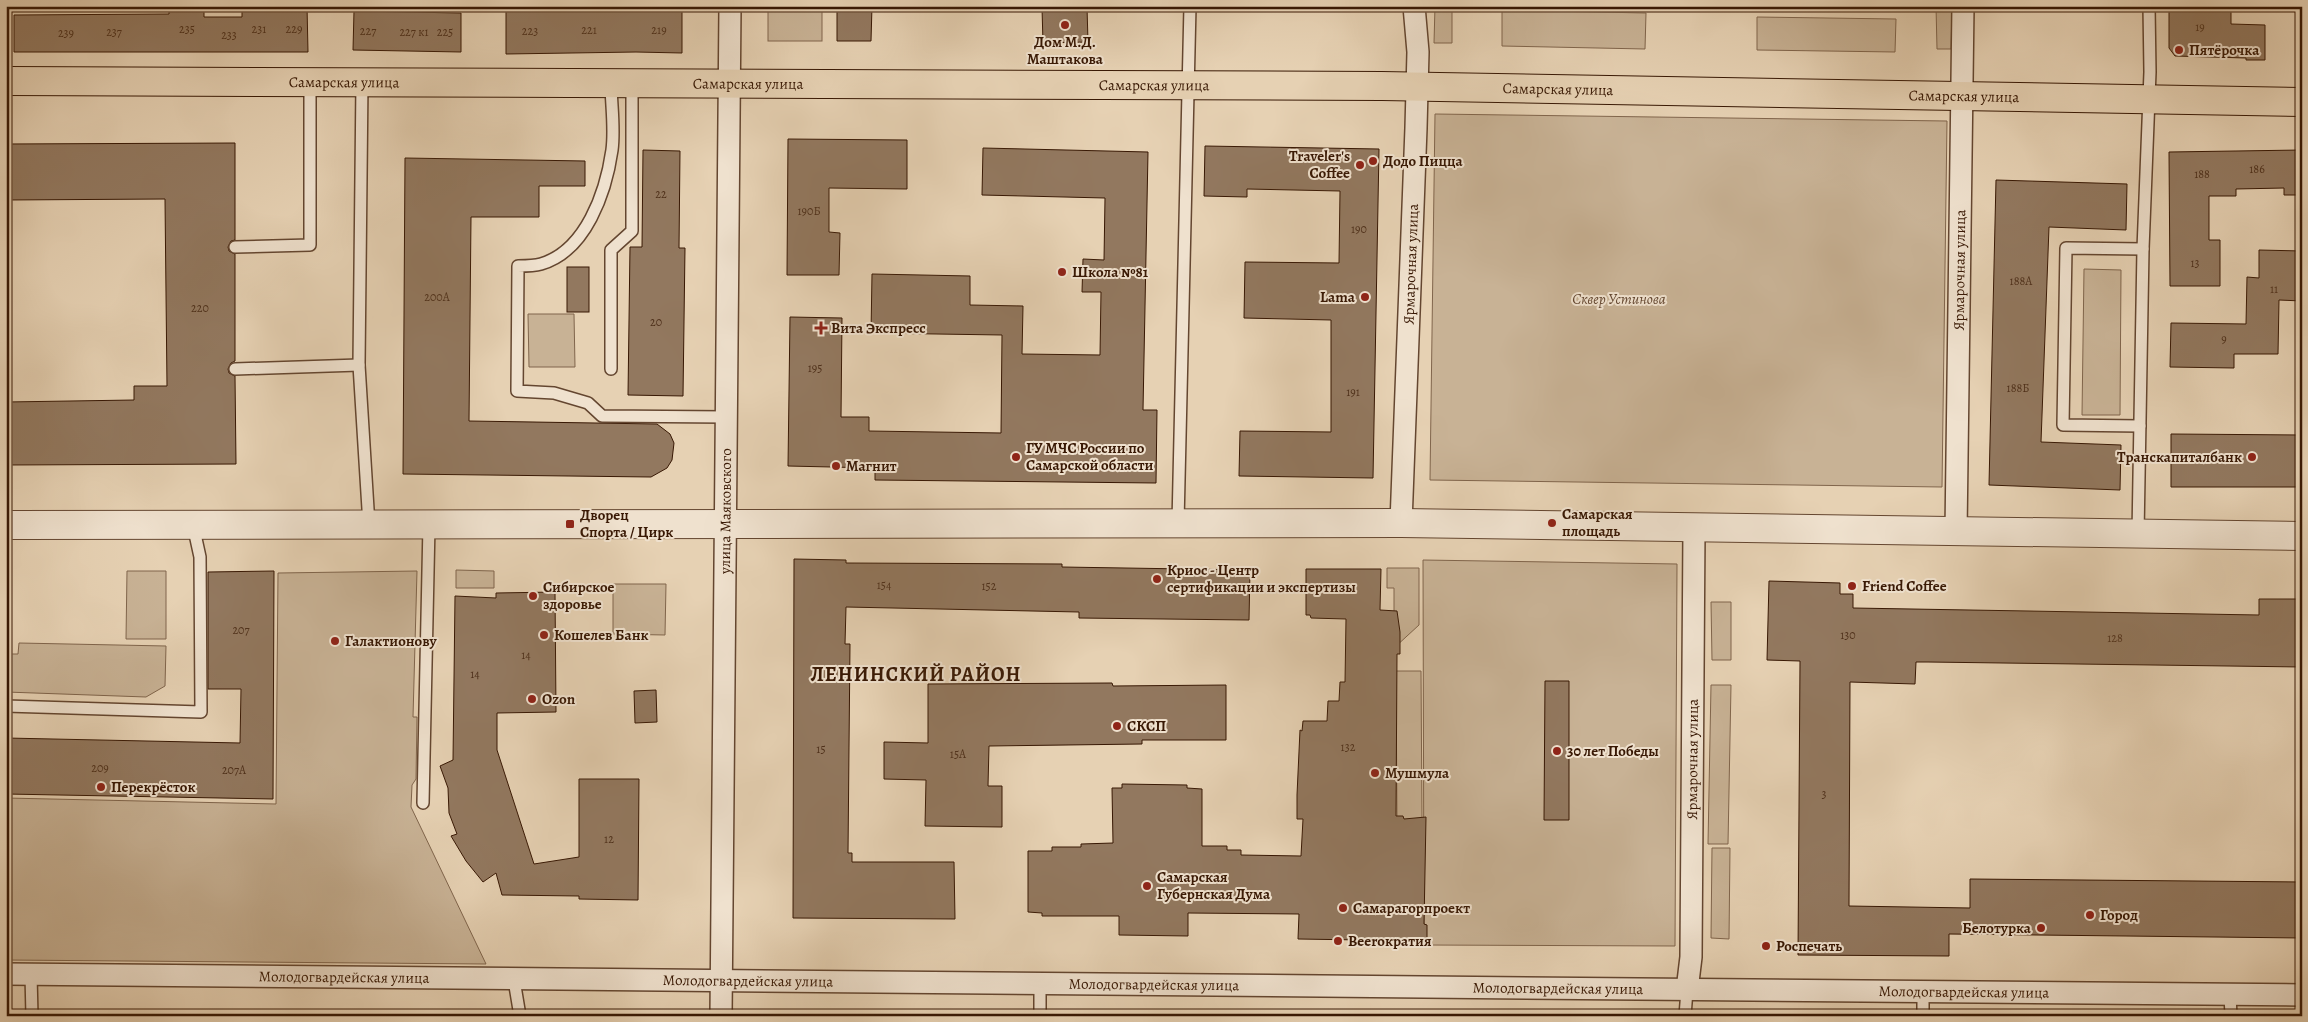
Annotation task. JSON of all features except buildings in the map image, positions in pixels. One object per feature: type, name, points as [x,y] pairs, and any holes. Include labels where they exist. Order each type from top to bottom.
[{"type":"main road","name":"Самарская улица","points":[[6,81],[729,82],[1416,87],[2302,102]]},
{"type":"street","name":"улица Маяковского","points":[[721,1016],[730,6]]},
{"type":"street","name":"Ярмарочная улица","points":[[1401,523],[1418,52],[1414,6]]},
{"type":"street","name":"Ярмарочная улица","points":[[1956,532],[1963,6]]},
{"type":"street","points":[[6,525],[1401,523],[1694,529],[2302,536]]},
{"type":"street","name":"Ярмарочная улица","points":[[1687,990],[1691,957],[1694,529]]},
{"type":"street","name":"Молодогвардейская улица","points":[[6,974],[2302,995]]},
{"type":"lane","points":[[1178,523],[1190,6]]},
{"type":"lane","points":[[2138,534],[2149,99],[2149,6]]},
{"type":"lane","points":[[235,247],[310,245],[310,81]]},
{"type":"lane","points":[[362,81],[359,365],[369,525]]},
{"type":"lane","points":[[611,369],[611,250],[632,231],[622,82]]},
{"type":"lane","points":[[622,82],[612,150],[604,187],[585,229],[564,253],[541,264],[518,266],[517,391],[554,393],[588,403],[602,416],[726,416]]},
{"type":"lane","points":[[2140,426],[2062,425],[2066,248],[2144,249]]},
{"type":"lane","points":[[235,368],[359,365]]},
{"type":"lane","points":[[6,706],[201,712],[200,557],[193,525]]},
{"type":"lane","points":[[423,803],[429,525]]},
{"type":"lane","points":[[30,975],[32,1016]]},
{"type":"lane","points":[[514,980],[520,1016]]},
{"type":"lane","points":[[1040,983],[1040,1016]]},
{"type":"lane","points":[[1685,1016],[1687,990]]},
{"type":"lane","points":[[1923,992],[1923,1016]]},
{"type":"lane","points":[[2230,995],[2231,1016]]},
{"type":"green space","points":[[768,6],[822,6],[822,41],[768,41]]},
{"type":"green space","points":[[1435,6],[1452,6],[1452,43],[1434,43]]},
{"type":"green space","points":[[1936,6],[1952,8],[1951,49],[1937,49]]},
{"type":"green space","points":[[1502,10],[1646,13],[1645,49],[1502,46]]},
{"type":"green space","points":[[1757,17],[1896,19],[1895,52],[1757,50]]},
{"type":"green space","name":"Сквер Устинова","points":[[1435,114],[1947,121],[1942,487],[1430,480]]},
{"type":"green space","points":[[2084,269],[2121,270],[2120,415],[2082,415]]},
{"type":"green space","points":[[528,314],[574,314],[575,367],[529,367]]},
{"type":"green space","points":[[1423,560],[1677,564],[1675,946],[1424,945]]},
{"type":"green space","points":[[1387,568],[1419,568],[1419,625],[1394,648],[1394,588],[1387,588]]},
{"type":"green space","points":[[456,570],[494,571],[494,588],[456,588]]},
{"type":"green space","points":[[127,571],[166,571],[166,639],[126,639]]},
{"type":"green space","points":[[417,571],[413,717],[417,717],[416,779],[412,785],[411,807],[486,964],[6,960],[6,798],[276,804],[278,573]]},
{"type":"green space","points":[[613,584],[666,584],[665,635],[613,634]]},
{"type":"green space","points":[[1711,602],[1731,602],[1731,660],[1712,660]]},
{"type":"green space","points":[[19,643],[166,646],[165,686],[146,697],[6,692],[6,654],[18,654]]},
{"type":"green space","points":[[1396,671],[1421,671],[1422,819],[1397,820]]},
{"type":"green space","points":[[1711,685],[1731,685],[1728,844],[1708,844]]},
{"type":"green space","points":[[1712,848],[1730,848],[1729,939],[1711,938]]},
{"type":"place","name":"Дом М.Д. Маштакова","points":[[1065,25]]},
{"type":"place","name":"Пятёрочка","points":[[2179,50]]},
{"type":"place","name":"Додо Пицца","points":[[1373,161]]},
{"type":"place","name":"Traveler's Coffee","points":[[1360,165]]},
{"type":"place","name":"Школа №81","points":[[1062,272]]},
{"type":"place","name":"Lama","points":[[1365,297]]},
{"type":"place","name":"Вита Экспресс","points":[[821,328]]},
{"type":"place","name":"ГУ МЧС России по Самарской области","points":[[1016,457]]},
{"type":"place","name":"Транскапиталбанк","points":[[2252,457]]},
{"type":"place","name":"Магнит","points":[[836,466]]},
{"type":"place","name":"Самарская площадь","points":[[1552,523]]},
{"type":"place","name":"Дворец Спорта / Цирк","points":[[570,524]]},
{"type":"place","name":"Криос - Центр сертификации и экспертизы","points":[[1157,579]]},
{"type":"place","name":"Friend Coffee","points":[[1852,586]]},
{"type":"place","name":"Сибирское здоровье","points":[[533,596]]},
{"type":"place","name":"Кошелев Банк","points":[[544,635]]},
{"type":"place","name":"Галактионову","points":[[335,641]]},
{"type":"place","name":"Ozon","points":[[532,699]]},
{"type":"place","name":"СКСП","points":[[1117,726]]},
{"type":"place","name":"30 лет Победы","points":[[1557,751]]},
{"type":"place","name":"Мушмула","points":[[1375,773]]},
{"type":"place","name":"Перекрёсток","points":[[101,787]]},
{"type":"place","name":"Самарская Губернская Дума","points":[[1147,886]]},
{"type":"place","name":"Самарагорпроект","points":[[1343,908]]},
{"type":"place","name":"Город","points":[[2090,915]]},
{"type":"place","name":"Белотурка","points":[[2041,928]]},
{"type":"place","name":"Beerократия","points":[[1338,941]]},
{"type":"place","name":"Роспечать","points":[[1766,946]]},
{"type":"district","name":"ЛЕНИНСКИЙ РАЙОН","points":[[916,674]]}]
